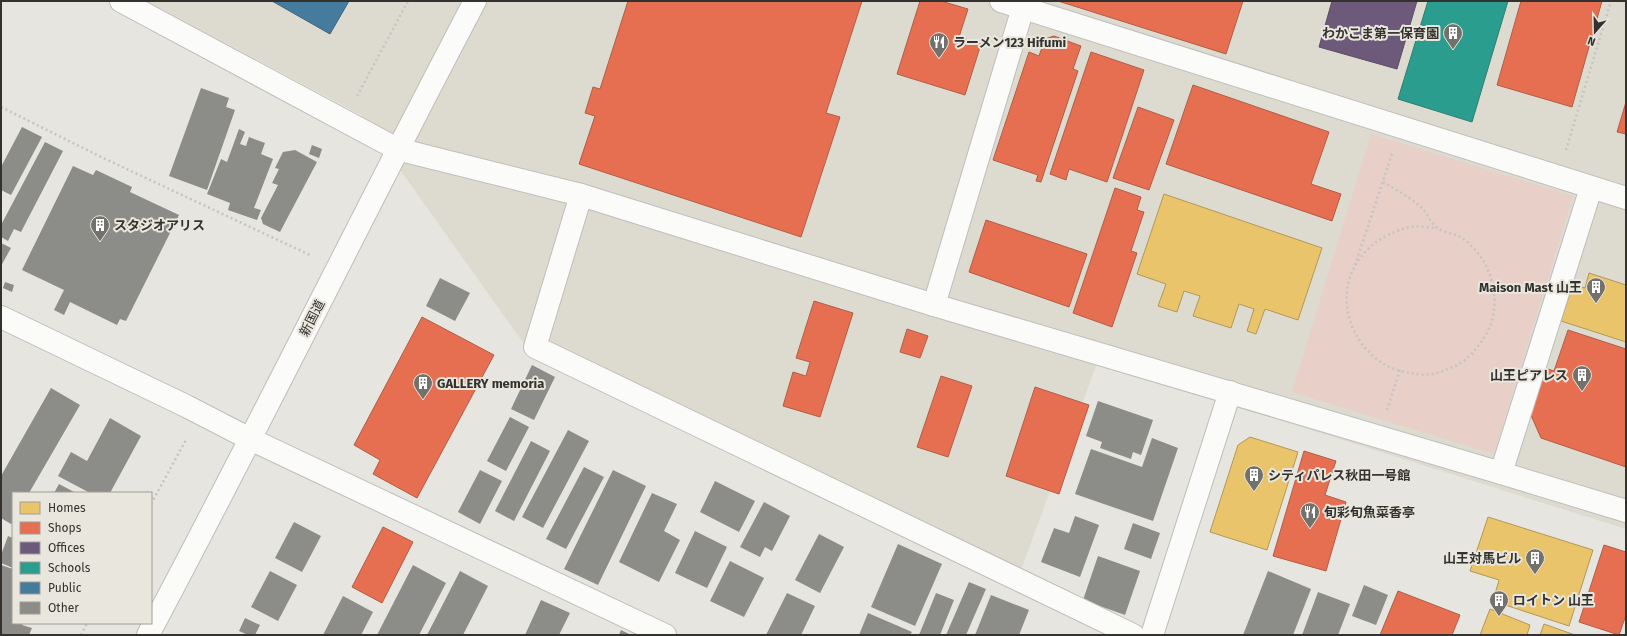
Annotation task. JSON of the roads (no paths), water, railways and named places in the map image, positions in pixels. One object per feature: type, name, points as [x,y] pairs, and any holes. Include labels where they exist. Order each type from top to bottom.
[{"type":"street","points":[[121,1],[397,150],[581,195],[934,305],[1626,511]]},
{"type":"street","name":"新国道","points":[[148,635],[475,1]]},
{"type":"street","points":[[1001,1],[1024,4],[1401,127],[1626,198]]},
{"type":"street","points":[[934,305],[1024,4]]},
{"type":"street","points":[[1501,473],[1591,188]]},
{"type":"street","points":[[581,195],[535,347],[1133,635]]},
{"type":"street","points":[[1,317],[200,413],[250,439],[665,635]]},
{"type":"street","points":[[1152,635],[1230,392]]},
{"type":"place","name":"わかこま第一保育園","points":[[1453,50]]},
{"type":"place","name":"ラーメン123 Hifumi","points":[[939,59]]},
{"type":"place","name":"スタジオアリス","points":[[100,242]]},
{"type":"place","name":"Maison Mast 山王","points":[[1596,304]]},
{"type":"place","name":"山王ピアレス","points":[[1582,392]]},
{"type":"place","name":"GALLERY memoria","points":[[423,400]]},
{"type":"place","name":"シティパレス秋田一号館","points":[[1254,492]]},
{"type":"place","name":"旬彩旬魚菜香亭","points":[[1310,529]]},
{"type":"place","name":"山王対馬ビル","points":[[1535,575]]},
{"type":"place","name":"ロイトン 山王","points":[[1499,617]]}]
